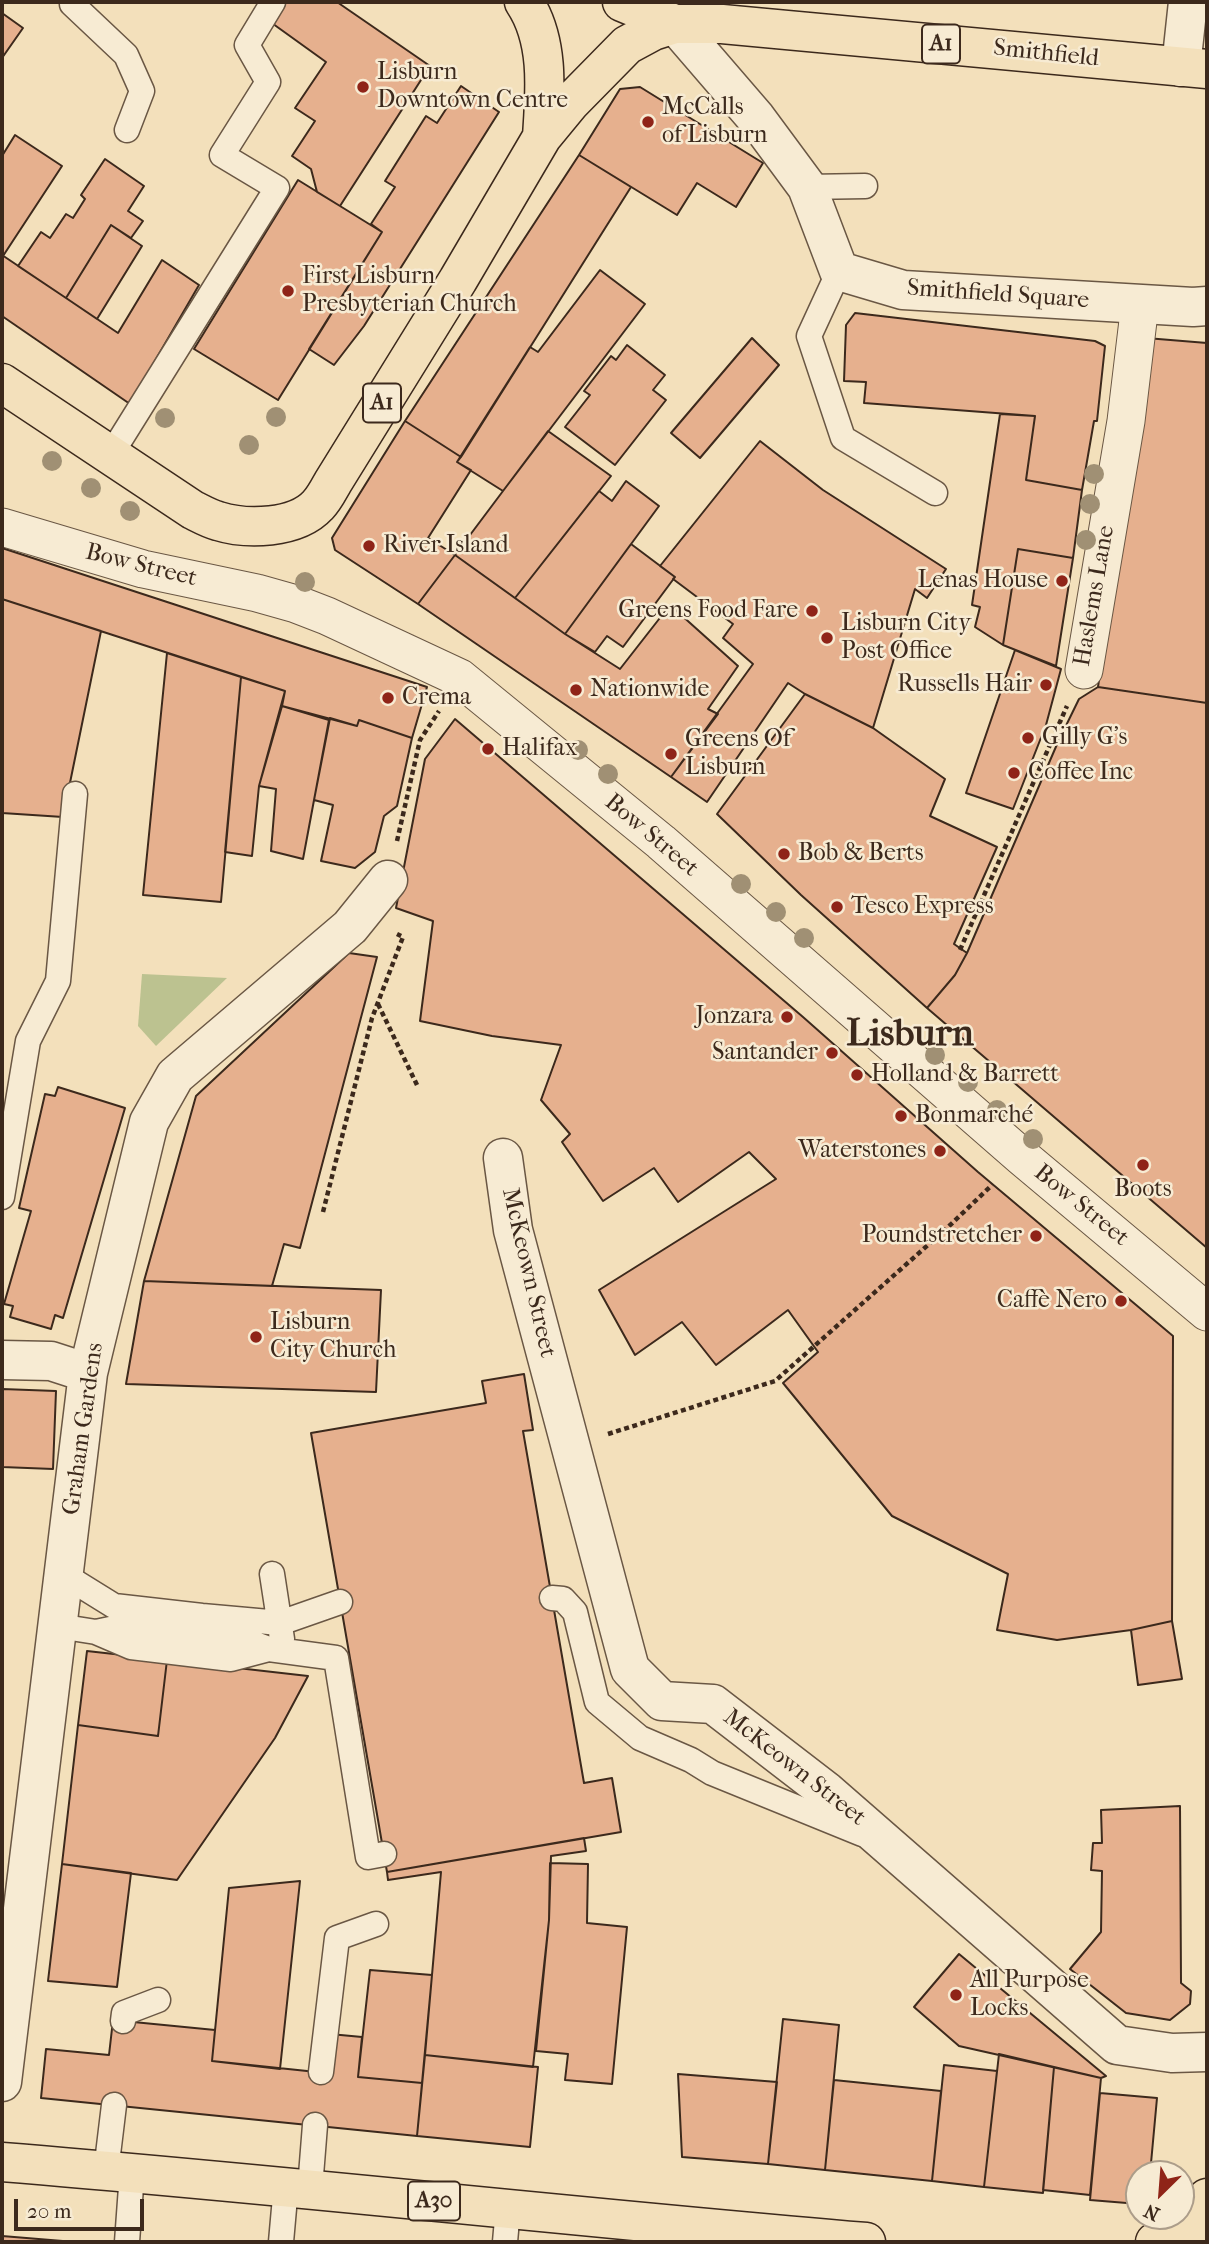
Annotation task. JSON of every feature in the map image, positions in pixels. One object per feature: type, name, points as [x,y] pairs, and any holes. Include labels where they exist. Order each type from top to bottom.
[{"type":"main road","name":"A1","points":[[524,2],[532,13],[542,47],[545,94],[542,137]]},
{"type":"main road","name":"A1","points":[[630,4],[676,23]]},
{"type":"main road","name":"A1","points":[[2,383],[193,510],[217,521],[243,526],[274,524],[299,518],[317,506],[333,482],[451,292],[542,137],[570,103],[627,45],[653,31],[676,23]]},
{"type":"main road","name":"Smithfield","points":[[676,23],[722,24],[1194,68]]},
{"type":"main road","name":"A30","points":[[2,2162],[298,2187],[507,2225],[866,2242]]},
{"type":"main road","points":[[1155,2242],[1185,2231],[1202,2219],[1207,2197]]},
{"type":"street","points":[[1188,2],[1194,68]]},
{"type":"street","points":[[676,23],[756,118],[807,187],[839,271]]},
{"type":"street","name":"Smithfield Square","points":[[839,271],[903,290],[1207,306]]},
{"type":"street","name":"Haslems Lane","points":[[1084,670],[1126,421],[1140,304]]},
{"type":"street","name":"Bow Street","points":[[2,527],[144,569],[296,604],[460,678],[661,842],[1021,1157],[1207,1312]]},
{"type":"street","name":"Graham Gardens","points":[[2,2082],[88,1373],[149,1122],[175,1076],[349,927],[388,880]]},
{"type":"street","name":"McKeown Street","points":[[503,1158],[513,1230],[630,1669],[662,1701],[713,1704],[826,1791],[1117,2045],[1172,2053],[1207,2052]]},
{"type":"street","points":[[2,1360],[51,1361],[88,1373]]},
{"type":"lane","points":[[110,456],[277,188],[222,155],[268,82],[247,45],[273,2]]},
{"type":"lane","points":[[71,3],[126,55],[142,91],[127,130]]},
{"type":"lane","points":[[807,187],[865,186]]},
{"type":"lane","points":[[839,271],[809,336],[843,438],[935,493]]},
{"type":"lane","points":[[2,1197],[28,1041],[58,981],[75,794]]},
{"type":"lane","points":[[272,1574],[280,1623],[276,1650]]},
{"type":"lane","points":[[64,1575],[114,1606],[280,1623],[340,1602]]},
{"type":"lane","points":[[552,1598],[563,1599],[575,1612],[597,1702],[640,1738],[691,1760],[712,1773],[892,1846]]},
{"type":"lane","points":[[58,1626],[96,1632],[134,1625],[233,1636],[276,1650],[336,1658],[368,1857],[384,1854]]},
{"type":"lane","points":[[321,2072],[337,1938],[376,1924]]},
{"type":"lane","points":[[123,2021],[124,2013],[158,2000]]},
{"type":"lane","points":[[114,2105],[127,2242]]},
{"type":"lane","points":[[281,2242],[315,2125]]},
{"type":"path","name":"Haslems Lane","points":[[960,950],[1084,670]]},
{"type":"path","points":[[388,880],[420,740],[460,678]]},
{"type":"path","points":[[323,1212],[377,1003],[403,937],[359,914]]},
{"type":"path","points":[[377,1003],[417,1084]]},
{"type":"path","points":[[571,1445],[775,1381],[946,1229],[1021,1157]]},
{"type":"green space","points":[[142,974],[227,978],[156,1046],[138,1026]]},
{"type":"building","name":"Lisburn Downtown Centre","points":[[281,2],[337,2],[430,66],[340,206],[317,192],[311,169],[292,156],[315,121],[295,108],[326,62],[269,21]]},
{"type":"building","points":[[2,13],[23,28],[2,58]]},
{"type":"building","points":[[461,86],[499,112],[364,326],[334,365],[309,349],[382,232],[371,224],[395,187],[385,181],[426,116],[437,123]]},
{"type":"building","name":"McCalls of Lisburn","points":[[640,87],[763,163],[736,207],[697,183],[677,215],[579,155],[620,89]]},
{"type":"building","points":[[15,135],[62,166],[3,256],[2,156]]},
{"type":"building","points":[[579,155],[631,187],[461,457],[405,421]]},
{"type":"building","points":[[105,159],[144,186],[128,211],[143,221],[131,238],[111,225],[66,298],[18,266],[41,232],[50,238],[66,214],[73,218],[85,199],[81,195]]},
{"type":"building","name":"First Lisburn Presbyterian Church","points":[[298,180],[382,232],[278,400],[194,349]]},
{"type":"building","points":[[111,225],[142,246],[97,319],[66,298]]},
{"type":"building","points":[[2,255],[118,333],[162,260],[199,285],[130,404],[2,316]]},
{"type":"building","points":[[600,270],[645,304],[503,491],[457,462],[530,347],[538,352]]},
{"type":"building","points":[[855,313],[1095,341],[1105,346],[1097,421],[1094,421],[1082,490],[1026,480],[1035,416],[864,403],[866,382],[844,381],[846,325]]},
{"type":"building","points":[[752,338],[779,365],[700,458],[671,433]]},
{"type":"building","points":[[1146,338],[1207,343],[1207,703],[1098,687]]},
{"type":"building","points":[[627,345],[665,375],[653,390],[666,400],[615,465],[565,427],[590,395],[584,391],[611,356],[616,360]]},
{"type":"building","points":[[1000,414],[1035,416],[1026,480],[1082,490],[1073,558],[1018,549],[1003,645],[975,627],[980,607],[972,605]]},
{"type":"building","points":[[405,421],[461,457],[457,462],[471,470],[428,538],[455,555],[418,604],[335,550],[332,538]]},
{"type":"building","points":[[548,431],[611,476],[515,598],[455,555]]},
{"type":"building","name":"Greens Food Fare","points":[[760,441],[823,490],[946,569],[927,598],[915,589],[873,728],[788,683],[707,802],[671,777],[753,664],[723,638],[733,624],[660,566]]},
{"type":"building","points":[[626,481],[659,506],[565,634],[515,598],[599,491],[612,501]]},
{"type":"building","points":[[631,544],[675,577],[623,647],[607,636],[595,652],[565,634]]},
{"type":"building","points":[[2,548],[427,687],[412,738],[359,720],[357,726],[282,706],[285,691],[2,599]]},
{"type":"building","points":[[1018,549],[1073,558],[1056,666],[1003,645]]},
{"type":"building","points":[[455,555],[565,634],[620,669],[670,605],[738,666],[708,709],[718,714],[671,777],[418,604]]},
{"type":"building","points":[[2,599],[101,631],[63,817],[2,813]]},
{"type":"building","points":[[1015,650],[1061,669],[1046,725],[1013,809],[966,793]]},
{"type":"building","points":[[167,653],[241,677],[221,902],[143,895]]},
{"type":"building","points":[[241,677],[285,691],[259,786],[252,856],[225,852]]},
{"type":"building","points":[[1098,687],[1207,703],[1207,1248],[927,1008],[955,975],[967,953],[1079,699]]},
{"type":"building","points":[[805,694],[873,728],[945,779],[930,816],[997,847],[954,944],[967,953],[955,975],[927,1008],[801,895],[717,814]]},
{"type":"building","points":[[282,706],[329,720],[303,859],[271,851],[276,789],[259,786]]},
{"type":"building","points":[[330,718],[357,726],[359,720],[412,738],[397,806],[384,816],[375,852],[355,868],[321,861],[333,805],[314,800]]},
{"type":"building","points":[[455,719],[803,1017],[978,1172],[1173,1336],[1172,1621],[1131,1630],[1057,1640],[997,1630],[1008,1574],[892,1516],[783,1383],[818,1352],[788,1310],[716,1365],[682,1322],[635,1355],[599,1290],[776,1179],[749,1152],[678,1202],[654,1168],[603,1201],[562,1142],[570,1134],[541,1100],[561,1045],[492,1036],[420,1021],[433,921],[396,908],[425,759]]},
{"type":"building","points":[[349,953],[377,957],[300,1248],[284,1244],[272,1286],[144,1281],[196,1096]]},
{"type":"building","points":[[58,1087],[125,1108],[63,1318],[55,1315],[51,1329],[10,1317],[13,1306],[4,1304],[31,1211],[19,1208],[45,1094],[55,1096]]},
{"type":"building","name":"Lisburn City Church","points":[[144,1281],[381,1290],[376,1392],[126,1384]]},
{"type":"building","points":[[524,1374],[533,1430],[523,1431],[584,1783],[612,1778],[621,1832],[387,1872],[311,1433],[486,1403],[482,1381]]},
{"type":"building","points":[[2,1389],[56,1391],[53,1469],[2,1467]]},
{"type":"building","points":[[1172,1621],[1182,1679],[1138,1685],[1131,1630]]},
{"type":"building","points":[[87,1651],[167,1660],[158,1736],[78,1725]]},
{"type":"building","points":[[167,1660],[308,1676],[275,1738],[177,1880],[62,1864],[78,1725],[158,1736]]},
{"type":"building","points":[[1180,1806],[1181,1983],[1191,1991],[1190,2004],[1170,2020],[1126,2013],[1070,1969],[1101,1932],[1102,1871],[1091,1870],[1093,1843],[1102,1843],[1101,1810]]},
{"type":"building","points":[[584,1838],[586,1851],[551,1856],[549,1920],[533,2067],[425,2055],[441,1872],[388,1880],[387,1872]]},
{"type":"building","points":[[550,1863],[588,1864],[587,1923],[627,1927],[612,2084],[565,2080],[568,2054],[536,2051],[549,1920]]},
{"type":"building","points":[[62,1864],[131,1873],[117,1987],[48,1981]]},
{"type":"building","points":[[300,1881],[280,2069],[212,2061],[229,1888]]},
{"type":"building","points":[[959,1954],[1106,2076],[1101,2078],[959,2046],[914,2007]]},
{"type":"building","points":[[370,1970],[432,1975],[422,2083],[358,2077]]},
{"type":"building","points":[[783,2019],[839,2025],[825,2170],[768,2164]]},
{"type":"building","points":[[113,2020],[215,2030],[212,2061],[326,2073],[330,2034],[362,2037],[358,2077],[422,2083],[417,2136],[41,2098],[46,2049],[109,2055]]},
{"type":"building","points":[[999,2054],[1054,2067],[1043,2193],[984,2187]]},
{"type":"building","points":[[425,2055],[538,2067],[530,2147],[417,2136]]},
{"type":"building","points":[[944,2065],[997,2071],[984,2187],[932,2181]]},
{"type":"building","points":[[1054,2067],[1101,2078],[1090,2195],[1043,2190]]},
{"type":"building","points":[[678,2074],[777,2082],[768,2164],[682,2157]]},
{"type":"building","points":[[834,2080],[941,2091],[932,2181],[825,2170]]},
{"type":"building","points":[[1100,2093],[1157,2098],[1151,2160],[1125,2160],[1125,2203],[1090,2200]]},
{"type":"building","points":[[2,2236],[75,2242],[2,2242]]},
{"type":"place","name":"Lisburn Downtown Centre","points":[[363,87]]},
{"type":"place","name":"McCalls of Lisburn","points":[[648,122]]},
{"type":"place","name":"First Lisburn Presbyterian Church","points":[[288,291]]},
{"type":"place","name":"River Island","points":[[369,546]]},
{"type":"place","name":"Lenas House","points":[[1062,581]]},
{"type":"place","name":"Greens Food Fare","points":[[812,611]]},
{"type":"place","name":"Lisburn City Post Office","points":[[827,638]]},
{"type":"place","name":"Russells Hair","points":[[1046,685]]},
{"type":"place","name":"Nationwide","points":[[576,690]]},
{"type":"place","name":"Crema","points":[[388,698]]},
{"type":"place","name":"Gilly G's","points":[[1028,738]]},
{"type":"place","name":"Halifax","points":[[488,749]]},
{"type":"place","name":"Greens Of Lisburn","points":[[671,754]]},
{"type":"place","name":"Coffee Inc","points":[[1014,773]]},
{"type":"place","name":"Bob & Berts","points":[[784,854]]},
{"type":"place","name":"Tesco Express","points":[[837,907]]},
{"type":"place","name":"Jonzara","points":[[787,1017]]},
{"type":"place","name":"Santander","points":[[832,1053]]},
{"type":"place","name":"Holland & Barrett","points":[[857,1075]]},
{"type":"place","name":"Bonmarché","points":[[901,1116]]},
{"type":"place","name":"Waterstones","points":[[940,1151]]},
{"type":"place","name":"Boots","points":[[1143,1165]]},
{"type":"place","name":"Poundstretcher","points":[[1036,1236]]},
{"type":"place","name":"Caffè Nero","points":[[1121,1301]]},
{"type":"place","name":"Lisburn City Church","points":[[256,1337]]},
{"type":"place","name":"All Purpose Locks","points":[[956,1995]]},
{"type":"district","name":"Lisburn","points":[[910,1036]]}]
